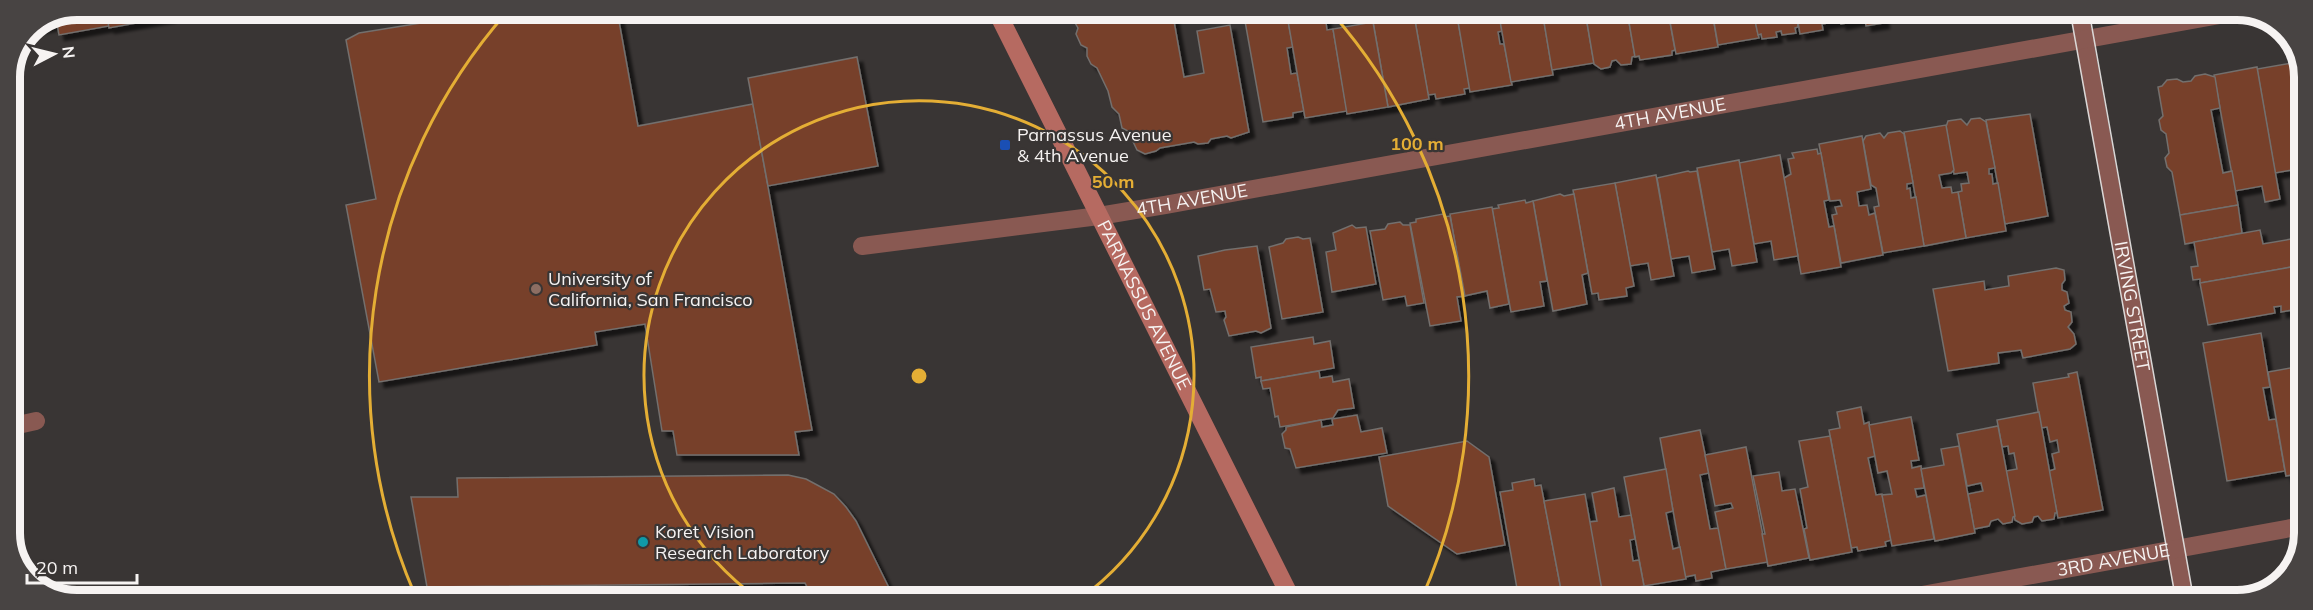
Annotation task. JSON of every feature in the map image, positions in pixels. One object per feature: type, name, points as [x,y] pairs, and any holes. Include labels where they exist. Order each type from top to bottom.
[{"type":"street","name":"PARNASSUS AVENUE","points":[[1001,20],[1287,590]]},
{"type":"street","name":"IRVING STREET","points":[[2081,20],[2183,590]]},
{"type":"street","name":"4TH AVENUE","points":[[862,246],[1100,216],[2191,20]]},
{"type":"street","points":[[20,425],[36,421]]},
{"type":"street","name":"3RD AVENUE","points":[[1950,590],[2294,527]]},
{"type":"building","points":[[77,20],[108,20],[109,26],[59,35],[57,23]]},
{"type":"building","points":[[108,20],[153,20],[109,28]]},
{"type":"building","points":[[440,20],[619,20],[638,126],[753,104],[812,430],[795,432],[799,455],[677,455],[673,431],[662,431],[645,324],[595,332],[597,345],[379,382],[346,205],[376,199],[346,40],[359,33]]},
{"type":"building","points":[[1174,20],[1184,77],[1204,73],[1197,31],[1230,25],[1249,132],[1231,138],[1227,136],[1211,139],[1208,143],[1194,142],[1160,148],[1145,154],[1137,150],[1128,131],[1122,128],[1119,114],[1112,107],[1108,91],[1097,68],[1091,64],[1087,56],[1087,48],[1081,45],[1076,34],[1078,28],[1074,21]]},
{"type":"building","points":[[1245,20],[1288,20],[1293,47],[1287,48],[1291,74],[1297,73],[1304,111],[1293,113],[1293,117],[1263,122]]},
{"type":"building","points":[[1326,20],[1327,30],[1333,29],[1347,111],[1305,118],[1288,21]]},
{"type":"building","points":[[1415,20],[1458,20],[1470,88],[1464,89],[1465,94],[1436,99],[1435,94],[1428,95]]},
{"type":"building","points":[[1415,20],[1429,99],[1388,107],[1373,22]]},
{"type":"building","points":[[1458,20],[1500,20],[1502,31],[1498,32],[1500,44],[1504,44],[1512,85],[1470,92]]},
{"type":"building","points":[[1500,20],[1544,20],[1553,75],[1511,82]]},
{"type":"building","points":[[1544,20],[1587,20],[1594,63],[1552,70]]},
{"type":"building","points":[[1587,20],[1629,20],[1635,56],[1632,57],[1631,64],[1621,65],[1616,60],[1612,61],[1610,67],[1601,69],[1594,64]]},
{"type":"building","points":[[1629,20],[1670,20],[1675,50],[1672,51],[1672,55],[1640,60],[1639,56],[1635,57]]},
{"type":"building","points":[[1670,20],[1714,20],[1718,47],[1676,54]]},
{"type":"building","points":[[1714,20],[1755,20],[1759,38],[1718,45]]},
{"type":"building","points":[[1755,20],[1797,20],[1796,33],[1782,35],[1781,31],[1776,32],[1777,37],[1762,39],[1761,34],[1758,35]]},
{"type":"building","points":[[1798,20],[1840,20],[1822,24],[1823,30],[1800,34]]},
{"type":"building","points":[[1840,20],[1860,20],[1841,24]]},
{"type":"building","points":[[1865,20],[1884,20],[1884,23],[1866,26]]},
{"type":"building","points":[[1373,22],[1388,107],[1347,114],[1333,29]]},
{"type":"building","points":[[857,57],[878,166],[768,186],[748,78]]},
{"type":"building","points":[[2292,63],[2293,170],[2275,173],[2257,69]]},
{"type":"building","points":[[2257,67],[2280,199],[2265,202],[2262,186],[2235,191],[2214,75]]},
{"type":"building","points":[[2205,74],[2215,77],[2220,108],[2211,110],[2223,173],[2232,171],[2238,205],[2180,215],[2172,172],[2167,167],[2165,158],[2169,153],[2166,134],[2161,130],[2159,120],[2163,116],[2158,87],[2167,80],[2191,81],[2195,76]]},
{"type":"building","points":[[2030,114],[2048,216],[2005,224],[1986,120]]},
{"type":"building","points":[[1980,118],[1986,122],[1995,168],[1989,169],[1989,174],[1992,174],[1993,184],[1998,183],[2006,231],[1966,238],[1958,192],[1962,191],[1961,184],[1969,183],[1967,172],[1954,174],[1946,127],[1948,121],[1961,119],[1967,125],[1971,119]]},
{"type":"building","points":[[1946,125],[1954,170],[1951,173],[1939,175],[1942,188],[1951,187],[1952,193],[1958,192],[1966,238],[1924,246],[1904,132]]},
{"type":"building","points":[[1900,131],[1904,134],[1913,183],[1907,184],[1907,189],[1910,188],[1911,198],[1916,197],[1924,246],[1883,253],[1874,207],[1879,206],[1876,188],[1871,185],[1863,141],[1866,136],[1880,133],[1884,138],[1888,133]]},
{"type":"building","points":[[1862,136],[1871,189],[1857,192],[1859,206],[1867,205],[1869,215],[1875,213],[1883,255],[1841,263],[1832,215],[1837,214],[1835,207],[1842,206],[1840,200],[1830,201],[1819,144]]},
{"type":"building","points":[[1817,149],[1818,154],[1821,153],[1829,200],[1824,201],[1829,227],[1834,226],[1841,267],[1801,274],[1784,178],[1791,174],[1788,159],[1794,158],[1792,153]]},
{"type":"building","points":[[1780,155],[1798,256],[1774,260],[1771,241],[1754,244],[1739,163]]},
{"type":"building","points":[[1739,160],[1757,262],[1732,266],[1729,249],[1712,252],[1697,168]]},
{"type":"building","points":[[1697,171],[1715,269],[1692,273],[1689,256],[1671,259],[1657,178]]},
{"type":"building","points":[[1656,175],[1674,276],[1651,280],[1648,263],[1630,266],[1615,183]]},
{"type":"building","points":[[1615,183],[1634,286],[1626,288],[1627,296],[1599,300],[1598,293],[1592,294],[1573,190]]},
{"type":"building","points":[[1560,194],[1564,196],[1574,194],[1588,273],[1582,275],[1587,304],[1553,311],[1533,201]]},
{"type":"building","points":[[1525,200],[1526,203],[1533,201],[1547,281],[1540,282],[1544,306],[1511,312],[1492,209],[1499,208],[1498,205]]},
{"type":"building","points":[[2238,205],[2242,233],[2185,244],[2180,215]]},
{"type":"building","points":[[1492,207],[1509,304],[1490,308],[1487,291],[1464,296],[1450,214]]},
{"type":"building","points":[[1443,214],[1444,217],[1450,216],[1465,296],[1457,297],[1461,321],[1430,326],[1410,223],[1416,222],[1416,219]]},
{"type":"building","points":[[1400,222],[1403,225],[1410,225],[1424,303],[1407,306],[1405,296],[1383,300],[1370,231],[1385,229],[1388,224]]},
{"type":"building","points":[[1352,225],[1356,228],[1366,227],[1376,284],[1332,292],[1326,252],[1336,250],[1333,233]]},
{"type":"building","points":[[2260,230],[2263,244],[2293,239],[2293,267],[2200,283],[2200,279],[2193,280],[2191,267],[2198,266],[2194,242]]},
{"type":"building","points":[[1310,238],[1323,312],[1282,319],[1269,247],[1283,243],[1286,239]]},
{"type":"building","points":[[1257,246],[1271,328],[1261,333],[1256,331],[1229,336],[1224,320],[1225,311],[1216,312],[1210,289],[1204,290],[1198,256]]},
{"type":"building","points":[[2293,267],[2294,310],[2281,312],[2281,306],[2274,307],[2275,313],[2208,325],[2200,283]]},
{"type":"building","points":[[2056,268],[2064,270],[2065,280],[2062,290],[2067,292],[2069,303],[2064,306],[2065,310],[2071,312],[2072,322],[2068,327],[2074,334],[2076,344],[2070,349],[2023,358],[2021,350],[1998,353],[1999,363],[1948,371],[1933,289],[1984,281],[1985,290],[2009,286],[2008,276]]},
{"type":"building","points":[[2261,333],[2270,387],[2263,388],[2269,420],[2276,419],[2285,471],[2227,481],[2203,343]]},
{"type":"building","points":[[1313,337],[1314,344],[1330,341],[1334,368],[1261,381],[1261,377],[1256,378],[1251,347]]},
{"type":"building","points":[[2294,367],[2294,475],[2286,476],[2268,372]]},
{"type":"building","points":[[1319,371],[1320,378],[1332,376],[1333,382],[1349,379],[1354,408],[1338,410],[1333,418],[1280,427],[1278,416],[1275,417],[1270,388],[1263,389],[1261,381]]},
{"type":"building","points":[[2077,372],[2103,510],[2058,518],[2049,471],[2055,469],[2052,454],[2059,452],[2057,440],[2050,442],[2047,427],[2041,428],[2033,383],[2069,377],[2068,374]]},
{"type":"building","points":[[1861,407],[1864,424],[1869,422],[1875,456],[1868,458],[1876,495],[1882,494],[1891,540],[1885,542],[1886,546],[1858,551],[1857,547],[1851,548],[1829,430],[1840,428],[1837,412]]},
{"type":"building","points":[[2039,412],[2057,513],[2054,519],[2042,521],[2038,516],[2034,517],[2032,522],[2022,524],[2015,520],[2006,471],[2017,469],[2014,453],[2009,454],[2008,446],[2002,447],[1997,420]]},
{"type":"building","points":[[1357,415],[1361,432],[1382,428],[1387,453],[1296,468],[1290,449],[1285,448],[1282,434],[1286,427],[1321,420],[1322,427],[1333,425],[1332,419]]},
{"type":"building","points":[[1911,417],[1919,460],[1911,461],[1912,468],[1921,466],[1924,488],[1915,489],[1917,497],[1926,495],[1934,539],[1892,546],[1882,495],[1892,494],[1887,471],[1878,473],[1869,425]]},
{"type":"building","points":[[1998,426],[2015,516],[2012,522],[2003,524],[1998,519],[1991,521],[1989,526],[1974,529],[1968,494],[1983,491],[1981,483],[1967,486],[1957,434]]},
{"type":"building","points":[[1700,430],[1709,473],[1700,475],[1710,529],[1719,528],[1726,569],[1711,572],[1712,578],[1696,581],[1695,575],[1685,577],[1660,438]]},
{"type":"building","points":[[1830,436],[1852,552],[1810,560],[1800,489],[1808,487],[1799,441]]},
{"type":"building","points":[[1467,441],[1489,457],[1505,545],[1457,554],[1388,506],[1379,457]]},
{"type":"building","points":[[1959,446],[1975,533],[1935,541],[1921,469],[1944,465],[1941,449]]},
{"type":"building","points":[[1746,447],[1768,562],[1726,569],[1715,512],[1733,508],[1731,503],[1715,506],[1705,455]]},
{"type":"building","points":[[1666,469],[1673,511],[1666,513],[1673,549],[1680,547],[1686,579],[1644,586],[1624,477]]},
{"type":"building","points":[[1779,472],[1782,491],[1795,489],[1809,558],[1768,566],[1762,534],[1765,534],[1753,476]]},
{"type":"building","name":"Koret Vision Research Laboratory","points":[[788,475],[806,479],[834,494],[846,507],[856,521],[890,590],[809,590],[805,583],[427,587],[411,497],[458,497],[457,478]]},
{"type":"building","points":[[1534,479],[1535,486],[1541,485],[1561,590],[1517,590],[1500,492],[1513,490],[1512,483]]},
{"type":"building","points":[[1614,488],[1619,517],[1631,515],[1635,539],[1630,540],[1633,561],[1639,560],[1644,586],[1623,590],[1601,590],[1589,522],[1597,521],[1592,493]]},
{"type":"building","points":[[1585,494],[1602,590],[1561,590],[1544,501]]},
{"type":"tram line","points":[[2072,20],[2174,590]]},
{"type":"tram line","points":[[2091,20],[2192,590]]},
{"type":"place","name":"Parnassus Avenue & 4th Avenue","points":[[1005,145]]},
{"type":"place","name":"University of California, San Francisco","points":[[536,289]]},
{"type":"place","name":"Koret Vision Research Laboratory","points":[[643,542]]}]
